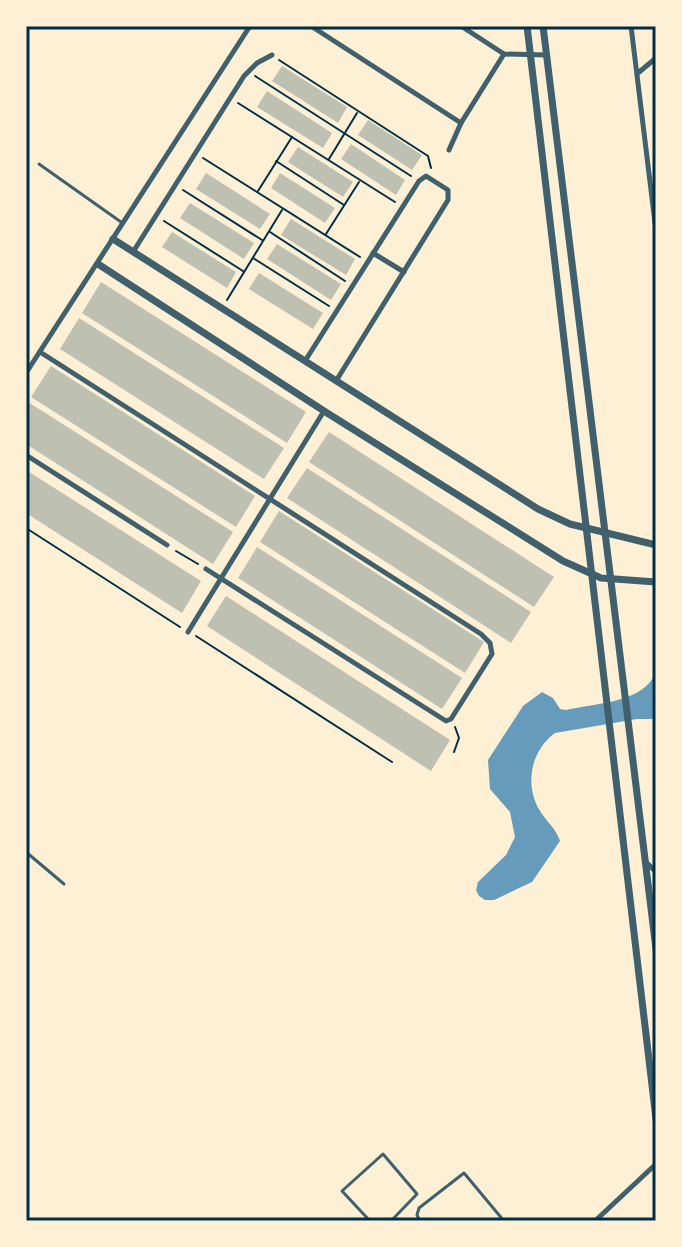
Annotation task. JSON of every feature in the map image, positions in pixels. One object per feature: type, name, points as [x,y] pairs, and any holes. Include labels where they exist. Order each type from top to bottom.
[{"type":"street","points":[[26,373],[250,26]]},
{"type":"street","points":[[311,26],[461,123]]},
{"type":"street","points":[[461,26],[504,54],[547,55]]},
{"type":"street","points":[[527,26],[656,1119]]},
{"type":"street","points":[[543,26],[656,949]]},
{"type":"street","points":[[631,26],[656,231]]},
{"type":"street","points":[[449,150],[461,123],[504,54]]},
{"type":"street","points":[[133,252],[248,71],[272,55]]},
{"type":"street","points":[[637,73],[656,58]]},
{"type":"street","points":[[305,361],[419,181],[431,176],[450,194],[336,381]]},
{"type":"street","points":[[113,239],[538,509],[570,524],[656,545]]},
{"type":"street","points":[[373,253],[404,272]]},
{"type":"street","points":[[98,264],[563,561],[611,580],[656,582]]},
{"type":"street","points":[[40,352],[481,634],[490,643],[492,654],[451,719],[444,720],[206,569]]},
{"type":"street","points":[[188,632],[324,411]]},
{"type":"street","points":[[26,455],[167,545]]},
{"type":"street","points":[[646,862],[656,872]]},
{"type":"street","points":[[598,1220],[656,1164]]},
{"type":"lane","points":[[39,164],[124,223]]},
{"type":"lane","points":[[26,852],[64,884]]},
{"type":"lane","points":[[370,1221],[342,1191],[383,1154],[417,1194],[391,1221]]},
{"type":"lane","points":[[420,1221],[417,1215],[419,1208],[464,1173],[504,1221]]},
{"type":"path","points":[[272,55],[428,156],[432,164],[431,176]]},
{"type":"path","points":[[248,71],[419,181]]},
{"type":"path","points":[[230,98],[403,207]]},
{"type":"path","points":[[328,160],[359,111]]},
{"type":"path","points":[[257,193],[292,137]]},
{"type":"path","points":[[195,153],[368,262]]},
{"type":"path","points":[[276,161],[344,205]]},
{"type":"path","points":[[325,235],[360,180]]},
{"type":"path","points":[[176,185],[263,241]]},
{"type":"path","points":[[222,308],[283,208]]},
{"type":"path","points":[[156,216],[244,271]]},
{"type":"path","points":[[269,231],[353,286]]},
{"type":"path","points":[[253,258],[336,311]]},
{"type":"path","points":[[26,528],[392,762]]},
{"type":"path","points":[[167,545],[206,569]]},
{"type":"path","points":[[451,719],[459,733],[454,752]]},
{"type":"water","points":[[656,672],[656,719],[637,719],[555,733],[546,741],[535,760],[531,782],[536,804],[560,841],[532,882],[494,900],[479,896],[476,890],[478,882],[506,855],[515,837],[510,812],[490,789],[488,760],[523,706],[542,692],[553,698],[560,709],[566,710],[618,700],[641,690]]},
{"type":"building","points":[[282,66],[347,107],[338,123],[272,81]]},
{"type":"building","points":[[267,91],[332,133],[323,148],[257,107]]},
{"type":"building","points":[[368,120],[422,155],[412,170],[358,135]]},
{"type":"building","points":[[351,144],[405,180],[396,195],[341,159]]},
{"type":"building","points":[[298,147],[353,182],[343,197],[288,162]]},
{"type":"building","points":[[206,173],[270,214],[260,229],[196,189]]},
{"type":"building","points":[[280,173],[335,208],[325,223],[271,188]]},
{"type":"building","points":[[190,203],[254,243],[244,259],[180,218]]},
{"type":"building","points":[[291,219],[355,259],[346,275],[281,235]]},
{"type":"building","points":[[172,232],[236,272],[227,288],[162,247]]},
{"type":"building","points":[[277,244],[341,284],[331,300],[267,259]]},
{"type":"building","points":[[259,273],[323,313],[313,329],[249,289]]},
{"type":"building","points":[[101,282],[306,412],[287,443],[82,313]]},
{"type":"building","points":[[79,318],[284,448],[264,479],[60,349]]},
{"type":"building","points":[[51,366],[255,496],[236,527],[31,397]]},
{"type":"building","points":[[28,402],[233,532],[213,564],[26,444]]},
{"type":"building","points":[[329,432],[554,577],[534,607],[309,462]]},
{"type":"building","points":[[307,468],[531,612],[511,643],[287,498]]},
{"type":"building","points":[[26,470],[201,581],[182,613],[26,513]]},
{"type":"building","points":[[279,511],[484,642],[465,673],[260,542]]},
{"type":"building","points":[[257,547],[462,678],[442,709],[238,578]]},
{"type":"building","points":[[226,596],[450,740],[431,771],[207,626]]}]
